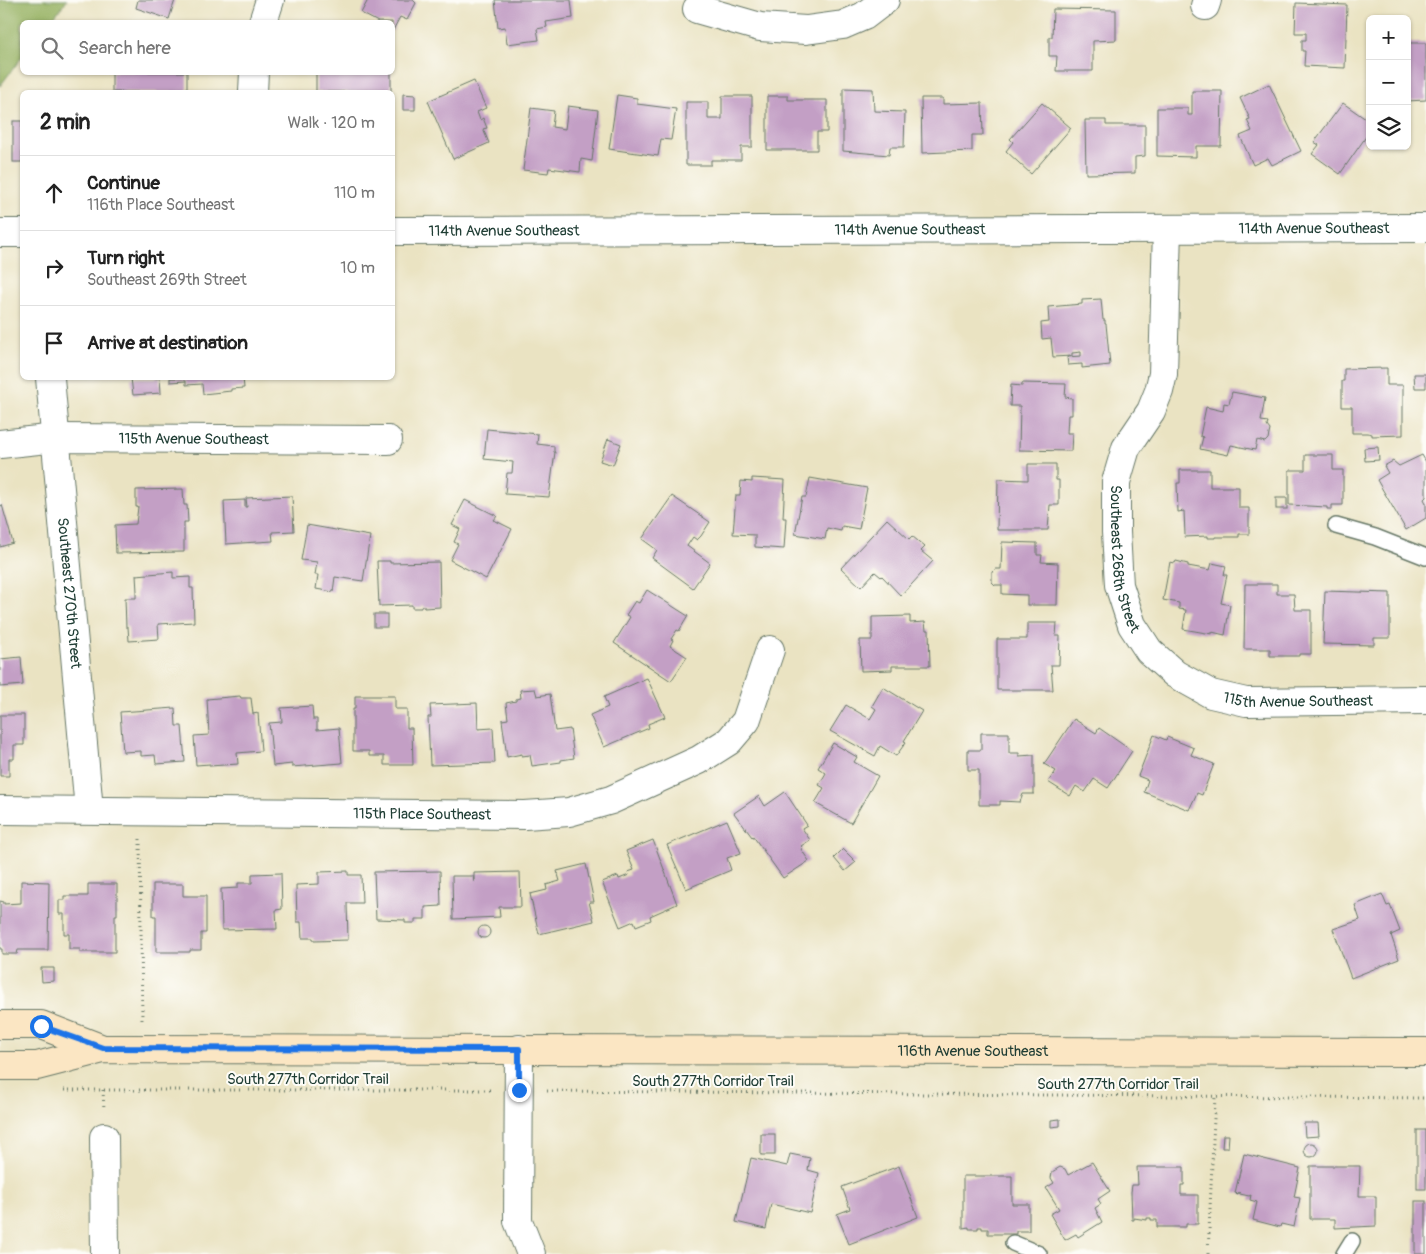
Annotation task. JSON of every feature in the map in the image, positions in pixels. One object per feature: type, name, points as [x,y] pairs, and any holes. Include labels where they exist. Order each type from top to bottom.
[{"type":"main road","points":[[0,1026],[41,1026],[103,1048]]},
{"type":"main road","name":"116th Avenue Southeast","points":[[103,1048],[1426,1052]]},
{"type":"main road","points":[[0,1066],[37,1066],[103,1048]]},
{"type":"street","points":[[265,20],[270,0]]},
{"type":"street","points":[[697,9],[760,27],[806,30],[842,25],[864,16],[885,0]]},
{"type":"street","points":[[253,90],[254,75]]},
{"type":"street","name":"114th Avenue Southeast","points":[[395,231],[1426,228]]},
{"type":"street","name":"Southeast 268th Street","points":[[1167,229],[1165,367],[1159,391],[1151,411],[1126,448],[1116,482],[1116,532],[1119,586],[1132,625],[1149,651],[1175,674]]},
{"type":"street","points":[[0,233],[20,233]]},
{"type":"street","name":"Southeast 270th Street","points":[[50,380],[57,438],[89,810]]},
{"type":"street","name":"115th Avenue Southeast","points":[[0,444],[57,438],[388,440]]},
{"type":"street","name":"115th Place Southeast","points":[[0,810],[525,815],[569,812],[611,800],[699,760],[729,741],[746,721],[770,650]]},
{"type":"street","name":"115th Avenue Southeast","points":[[1175,674],[1211,694],[1246,702],[1426,700]]},
{"type":"street","points":[[519,1049],[518,1221],[531,1254]]},
{"type":"street","points":[[104,1137],[105,1254]]},
{"type":"lane","points":[[1336,526],[1375,537],[1426,557]]},
{"type":"lane","points":[[1013,1243],[1039,1254]]},
{"type":"path","points":[[140,811],[143,1049]]},
{"type":"path","name":"South 277th Corridor Trail","points":[[56,1090],[519,1090],[1426,1098]]},
{"type":"path","points":[[1208,1254],[1215,1096]]},
{"type":"green space","points":[[0,0],[67,0],[52,20],[20,20],[20,60],[0,86]]},
{"type":"building","points":[[138,0],[175,0],[169,19],[136,8]]},
{"type":"building","points":[[368,0],[413,0],[416,3],[407,20],[400,17],[395,26],[395,20],[374,20],[361,13]]},
{"type":"building","points":[[495,0],[571,0],[573,18],[546,22],[547,27],[537,29],[539,40],[507,44],[505,27],[498,28]]},
{"type":"building","points":[[1296,3],[1347,5],[1345,68],[1304,66],[1305,51],[1302,51],[1302,40],[1306,40],[1306,33],[1295,33]]},
{"type":"building","points":[[1053,9],[1116,10],[1116,40],[1093,41],[1093,71],[1056,71],[1057,56],[1049,56],[1049,37],[1052,37]]},
{"type":"building","points":[[1411,43],[1426,43],[1426,100],[1411,101]]},
{"type":"building","points":[[112,75],[187,75],[187,90],[112,90]]},
{"type":"building","points":[[316,75],[391,75],[391,90],[316,90]]},
{"type":"building","points":[[474,81],[486,108],[477,112],[480,120],[483,118],[487,128],[483,129],[489,143],[453,159],[428,101]]},
{"type":"building","points":[[1269,84],[1301,151],[1272,165],[1268,158],[1253,165],[1240,136],[1252,131],[1247,120],[1250,119],[1240,98]]},
{"type":"building","points":[[843,88],[873,89],[874,111],[905,112],[904,147],[890,147],[889,155],[843,151]]},
{"type":"building","points":[[1192,91],[1222,91],[1221,146],[1196,146],[1196,157],[1157,156],[1157,108],[1188,108],[1188,115],[1192,115]]},
{"type":"building","points":[[403,94],[415,95],[415,110],[403,110]]},
{"type":"building","points":[[617,95],[637,98],[637,104],[676,109],[671,140],[661,139],[658,156],[609,149]]},
{"type":"building","points":[[722,96],[752,96],[752,147],[741,147],[741,160],[711,160],[711,165],[686,165],[686,102],[708,102],[708,119],[722,119]]},
{"type":"building","points":[[767,96],[788,96],[788,100],[827,100],[827,132],[817,132],[817,150],[767,150]]},
{"type":"building","points":[[921,98],[943,98],[943,104],[982,103],[983,135],[972,135],[972,151],[922,153]]},
{"type":"building","points":[[1042,103],[1071,128],[1031,174],[1006,151],[1013,142],[1010,139]]},
{"type":"building","points":[[1343,103],[1366,119],[1366,137],[1340,174],[1312,154],[1319,145],[1314,142]]},
{"type":"building","points":[[568,106],[598,110],[592,161],[581,159],[580,172],[549,168],[548,173],[523,170],[531,108],[554,111],[552,127],[565,129]]},
{"type":"building","points":[[1085,120],[1106,120],[1106,125],[1145,125],[1145,156],[1135,157],[1135,173],[1086,174]]},
{"type":"building","points":[[13,121],[20,121],[20,162],[13,162]]},
{"type":"building","points":[[1101,299],[1103,320],[1105,320],[1106,324],[1110,365],[1082,368],[1082,364],[1068,365],[1067,357],[1081,356],[1081,352],[1072,353],[1072,356],[1053,357],[1051,338],[1042,339],[1041,323],[1049,322],[1048,307],[1082,304],[1082,300]]},
{"type":"building","points":[[1387,368],[1387,385],[1403,385],[1403,435],[1372,436],[1372,434],[1368,433],[1352,433],[1352,407],[1342,407],[1344,369]]},
{"type":"building","points":[[1414,374],[1426,374],[1426,388],[1415,388]]},
{"type":"building","points":[[131,380],[160,380],[161,393],[133,395]]},
{"type":"building","points":[[170,380],[243,380],[244,388],[203,394],[202,384],[186,385],[186,381],[170,382]]},
{"type":"building","points":[[1022,383],[1066,384],[1065,397],[1072,398],[1072,415],[1068,415],[1067,433],[1072,433],[1071,451],[1019,450],[1020,406],[1010,406],[1011,385],[1022,386]]},
{"type":"building","points":[[1232,392],[1265,398],[1261,421],[1268,422],[1267,426],[1270,430],[1268,439],[1265,442],[1257,440],[1255,450],[1231,445],[1228,455],[1200,449],[1203,437],[1200,436],[1206,407],[1223,411],[1224,403],[1229,404]]},
{"type":"building","points":[[487,429],[538,434],[537,444],[554,446],[555,452],[549,497],[505,494],[507,473],[512,473],[513,462],[484,459]]},
{"type":"building","points":[[608,439],[621,444],[613,465],[600,461]]},
{"type":"building","points":[[1378,447],[1379,460],[1365,461],[1364,448]]},
{"type":"building","points":[[1305,455],[1333,455],[1333,470],[1343,470],[1343,505],[1332,505],[1332,509],[1327,509],[1327,507],[1289,505],[1289,470],[1305,470]]},
{"type":"building","points":[[1422,455],[1426,462],[1426,497],[1424,499],[1426,503],[1426,518],[1406,530],[1377,480],[1388,473],[1384,466],[1393,461],[1399,466]]},
{"type":"building","points":[[1028,464],[1056,464],[1056,480],[1059,480],[1059,505],[1050,505],[1048,530],[997,530],[998,479],[1028,480]]},
{"type":"building","points":[[1180,470],[1210,470],[1210,487],[1239,487],[1239,508],[1249,508],[1249,534],[1239,534],[1239,537],[1184,537],[1184,511],[1178,512],[1177,483],[1180,483]]},
{"type":"building","points":[[752,478],[785,480],[783,518],[786,518],[784,549],[755,547],[755,535],[733,534],[736,495],[740,495],[741,481],[752,482]]},
{"type":"building","points":[[810,478],[867,488],[859,529],[842,526],[841,531],[827,528],[825,539],[795,534],[802,497],[806,497]]},
{"type":"building","points":[[183,489],[184,505],[187,505],[188,522],[184,522],[184,552],[116,553],[115,525],[136,524],[138,507],[136,507],[136,490]]},
{"type":"building","points":[[292,496],[294,531],[272,532],[273,541],[226,544],[224,501],[245,500],[245,507],[247,507],[246,498]]},
{"type":"building","points":[[672,496],[710,522],[701,536],[697,540],[693,537],[687,546],[710,563],[693,588],[652,558],[657,550],[642,539]]},
{"type":"building","points":[[1276,498],[1287,498],[1287,509],[1276,509]]},
{"type":"building","points":[[465,500],[497,516],[494,520],[512,529],[486,579],[450,560],[458,544],[454,542],[460,529],[452,525]]},
{"type":"building","points":[[2,505],[13,543],[0,547],[0,506]]},
{"type":"building","points":[[887,519],[909,539],[912,536],[925,547],[921,551],[933,561],[901,596],[882,576],[875,572],[861,587],[841,568]]},
{"type":"building","points":[[307,525],[370,536],[363,581],[335,577],[333,592],[316,589],[318,575],[315,575],[317,562],[301,560]]},
{"type":"building","points":[[1002,542],[1037,543],[1037,555],[1042,555],[1041,562],[1058,563],[1057,605],[1027,605],[1027,595],[1002,594],[1002,585],[995,585],[992,582],[992,572],[995,569],[1001,569]]},
{"type":"building","points":[[377,561],[390,561],[390,563],[439,562],[440,607],[424,608],[424,606],[421,606],[421,608],[412,608],[412,605],[379,606]]},
{"type":"building","points":[[1176,561],[1188,564],[1188,566],[1210,570],[1212,563],[1226,566],[1224,575],[1227,575],[1221,603],[1230,605],[1225,635],[1183,629],[1186,610],[1179,609],[1179,603],[1163,600],[1170,562],[1175,563]]},
{"type":"building","points":[[173,572],[173,578],[190,577],[190,588],[193,588],[194,622],[158,624],[159,639],[129,641],[128,627],[126,627],[125,598],[136,598],[136,575]]},
{"type":"building","points":[[1245,584],[1277,584],[1277,594],[1294,594],[1295,610],[1311,610],[1311,654],[1270,656],[1270,649],[1244,649]]},
{"type":"building","points":[[647,590],[688,616],[679,631],[677,630],[671,639],[673,640],[670,646],[687,657],[671,681],[614,643],[630,617],[626,615],[635,601],[639,603]]},
{"type":"building","points":[[1325,591],[1390,593],[1390,638],[1374,638],[1374,645],[1323,644]]},
{"type":"building","points":[[374,614],[387,614],[387,627],[374,627]]},
{"type":"building","points":[[910,616],[910,623],[925,622],[926,630],[929,630],[930,666],[892,666],[892,670],[861,671],[860,640],[872,640],[872,617]]},
{"type":"building","points":[[1027,623],[1057,623],[1056,636],[1060,636],[1059,665],[1051,665],[1053,690],[997,690],[997,639],[1027,639]]},
{"type":"building","points":[[21,657],[23,685],[0,687],[0,659]]},
{"type":"building","points":[[647,678],[665,717],[648,724],[649,728],[604,747],[590,715],[608,707],[604,697]]},
{"type":"building","points":[[883,687],[922,711],[904,741],[906,742],[896,756],[880,746],[875,756],[830,731],[846,705],[870,719],[876,709],[872,706]]},
{"type":"building","points":[[535,689],[537,696],[550,694],[555,731],[570,729],[574,758],[532,766],[530,755],[522,756],[522,754],[507,757],[502,720],[508,719],[506,703],[521,698],[520,690]]},
{"type":"building","points":[[240,696],[241,698],[251,698],[253,714],[258,713],[261,751],[237,753],[238,764],[196,765],[194,736],[209,735],[207,699]]},
{"type":"building","points":[[355,696],[395,696],[395,709],[407,709],[407,728],[412,728],[413,765],[384,765],[384,756],[369,756],[369,751],[353,751],[353,709],[355,709]]},
{"type":"building","points":[[477,703],[478,729],[493,728],[495,763],[430,765],[428,717],[431,717],[430,705]]},
{"type":"building","points":[[312,706],[313,719],[317,719],[317,730],[339,728],[342,763],[292,767],[292,764],[273,766],[269,723],[282,722],[281,708]]},
{"type":"building","points":[[175,708],[176,726],[182,726],[185,762],[156,764],[155,755],[141,756],[141,751],[123,752],[120,712]]},
{"type":"building","points":[[0,715],[24,715],[24,745],[14,745],[14,759],[9,759],[9,776],[0,776]]},
{"type":"building","points":[[1074,719],[1096,733],[1099,728],[1132,751],[1108,788],[1094,779],[1085,792],[1076,786],[1070,796],[1048,782],[1056,771],[1044,764]]},
{"type":"building","points":[[981,733],[1009,733],[1009,753],[1019,753],[1019,756],[1034,755],[1034,794],[1023,794],[1020,802],[1000,801],[1000,805],[979,805],[979,770],[968,770],[968,750],[981,750]]},
{"type":"building","points":[[1154,735],[1166,740],[1167,737],[1194,748],[1191,755],[1214,764],[1202,795],[1197,793],[1189,810],[1144,792],[1148,780],[1138,776]]},
{"type":"building","points":[[833,743],[857,757],[854,762],[878,776],[851,823],[815,803],[824,788],[819,785],[826,773],[818,768]]},
{"type":"building","points":[[785,792],[807,825],[802,828],[810,840],[801,846],[809,861],[783,878],[734,813],[759,796],[765,806]]},
{"type":"building","points":[[727,820],[741,853],[727,858],[731,870],[686,889],[667,845]]},
{"type":"building","points":[[653,840],[677,904],[650,916],[651,920],[636,926],[634,921],[620,927],[602,882],[618,876],[619,879],[629,875],[628,872],[634,870],[626,851]]},
{"type":"building","points":[[843,849],[856,862],[845,871],[834,858]]},
{"type":"building","points":[[586,864],[594,902],[589,902],[594,921],[539,934],[530,894],[547,890],[546,885],[560,881],[557,871]]},
{"type":"building","points":[[348,871],[348,875],[361,875],[362,903],[347,903],[348,940],[314,941],[313,938],[302,938],[301,922],[297,922],[296,885],[319,884],[319,872]]},
{"type":"building","points":[[440,871],[441,906],[425,907],[425,919],[415,919],[415,923],[405,923],[405,920],[376,919],[374,872]]},
{"type":"building","points":[[520,872],[521,907],[499,907],[500,917],[453,919],[452,876],[473,876],[474,882],[474,873]]},
{"type":"building","points":[[281,873],[282,909],[276,910],[277,929],[222,930],[221,889],[238,888],[238,883],[252,883],[252,874]]},
{"type":"building","points":[[21,881],[49,882],[48,950],[18,950],[17,954],[2,954],[2,949],[0,949],[0,901],[4,902],[4,904],[21,903]]},
{"type":"building","points":[[88,884],[117,884],[115,952],[80,952],[80,949],[69,949],[69,934],[64,934],[64,914],[59,914],[59,900],[64,900],[64,896],[88,896]]},
{"type":"building","points":[[153,884],[183,884],[183,896],[206,896],[206,933],[201,933],[201,950],[190,950],[190,952],[156,952],[156,916],[153,916]]},
{"type":"building","points":[[1382,894],[1387,906],[1390,905],[1400,931],[1391,935],[1399,959],[1351,978],[1333,929],[1360,920],[1355,905]]},
{"type":"building","points":[[482,926],[486,926],[490,932],[486,938],[482,938],[478,934],[478,930]]},
{"type":"building","points":[[41,968],[54,968],[54,981],[42,982]]},
{"type":"building","points":[[1060,1119],[1060,1126],[1051,1127],[1051,1120]]},
{"type":"building","points":[[1304,1123],[1318,1123],[1319,1136],[1305,1137]]},
{"type":"building","points":[[1417,1130],[1426,1130],[1426,1189],[1417,1189]]},
{"type":"building","points":[[761,1134],[775,1134],[775,1155],[761,1155]]},
{"type":"building","points":[[1223,1135],[1229,1135],[1228,1148],[1222,1148]]},
{"type":"building","points":[[1308,1143],[1314,1143],[1318,1150],[1314,1157],[1308,1157],[1304,1153],[1304,1147]]},
{"type":"building","points":[[790,1154],[810,1158],[808,1170],[819,1173],[810,1213],[771,1204],[766,1229],[736,1222],[751,1158],[787,1166]]},
{"type":"building","points":[[1244,1154],[1300,1168],[1294,1197],[1300,1198],[1294,1227],[1281,1224],[1280,1227],[1253,1220],[1257,1202],[1250,1200],[1251,1195],[1235,1193]]},
{"type":"building","points":[[1092,1162],[1110,1191],[1098,1199],[1101,1204],[1095,1208],[1102,1222],[1078,1237],[1076,1234],[1065,1240],[1050,1214],[1059,1209],[1046,1188],[1054,1183],[1051,1178],[1052,1172],[1060,1167],[1065,1169],[1068,1175]]},
{"type":"building","points":[[899,1166],[918,1217],[849,1244],[837,1214],[850,1209],[842,1187]]},
{"type":"building","points":[[1310,1166],[1360,1166],[1359,1196],[1376,1196],[1376,1226],[1335,1228],[1335,1219],[1310,1219]]},
{"type":"building","points":[[1137,1167],[1184,1167],[1184,1185],[1181,1185],[1181,1195],[1198,1195],[1198,1224],[1186,1224],[1186,1227],[1157,1227],[1157,1220],[1151,1220],[1151,1218],[1147,1218],[1147,1220],[1134,1218],[1132,1220],[1131,1192],[1132,1185],[1138,1185]]},
{"type":"building","points":[[963,1176],[1012,1176],[1012,1204],[1029,1204],[1029,1231],[1016,1231],[1016,1234],[988,1234],[988,1229],[982,1229],[982,1227],[978,1227],[978,1229],[963,1228]]},
{"type":"building","points":[[1415,1201],[1426,1201],[1426,1254],[1415,1254]]},
{"type":"route","points":[[41,1026],[103,1048],[519,1049],[519,1090]]}]
